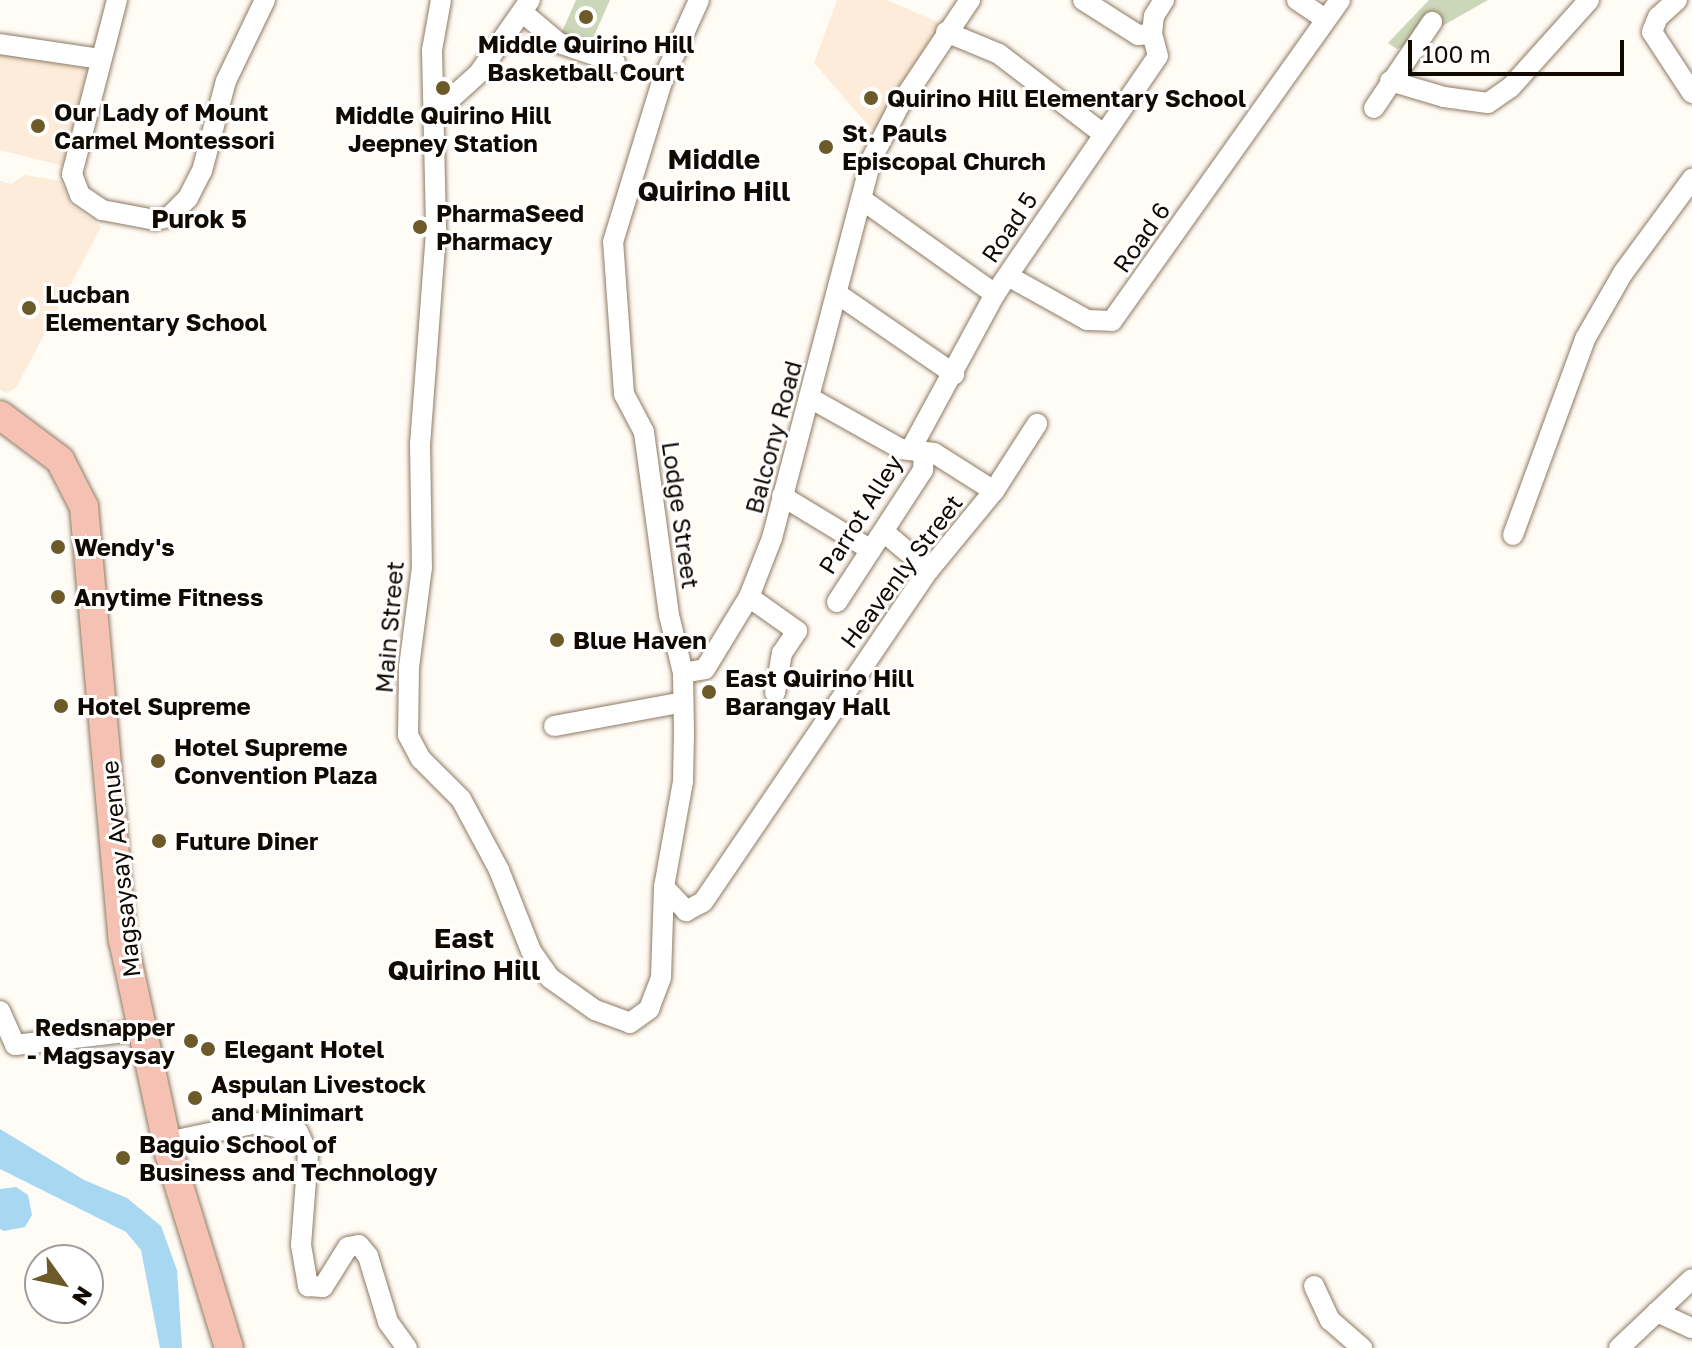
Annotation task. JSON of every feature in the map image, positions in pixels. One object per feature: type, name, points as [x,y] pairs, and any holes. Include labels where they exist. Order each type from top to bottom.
[{"type":"highway","name":"Magsaysay Avenue","points":[[0,415],[60,460],[84,507],[123,940],[167,1142],[229,1348]]},
{"type":"street","points":[[117,0],[73,158],[73,184],[102,210],[155,220],[169,217],[188,198],[202,171],[226,81],[265,0]]},
{"type":"street","name":"Main Street","points":[[441,0],[432,50],[436,112],[436,232],[420,443],[422,567],[409,667],[408,735],[421,759],[472,816],[531,951],[550,978],[577,1000],[624,1022],[641,1020],[661,977],[664,887]]},
{"type":"street","name":"Lodge Street","points":[[683,673],[669,615],[644,432],[624,394],[612,261],[617,223],[662,82],[699,0]]},
{"type":"street","name":"Balcony Road","points":[[683,673],[712,675],[749,597],[782,496],[839,295],[864,201],[871,160],[946,32],[970,0]]},
{"type":"street","points":[[1083,0],[1138,35],[1152,34],[1154,16],[1164,0]]},
{"type":"street","points":[[1297,0],[1325,19]]},
{"type":"street","name":"Road 6","points":[[1008,276],[1087,320],[1106,324],[1159,259],[1214,175],[1340,0]]},
{"type":"street","points":[[1390,81],[1444,97],[1488,103],[1511,87],[1589,0]]},
{"type":"street","points":[[1677,0],[1658,17],[1652,32],[1692,93]]},
{"type":"street","points":[[436,112],[479,73],[526,6],[559,43],[615,62]]},
{"type":"street","points":[[1374,108],[1432,22]]},
{"type":"street","points":[[946,32],[999,54],[1102,133]]},
{"type":"street","name":"Road 5","points":[[918,450],[995,294],[1102,133],[1158,56],[1152,34]]},
{"type":"street","points":[[0,44],[100,59]]},
{"type":"street","points":[[1513,535],[1585,339],[1623,273],[1692,179]]},
{"type":"street","points":[[864,201],[995,294]]},
{"type":"street","points":[[839,295],[954,374]]},
{"type":"street","points":[[810,398],[901,449],[934,453],[994,491]]},
{"type":"street","name":"Heavenly Street","points":[[664,887],[686,911],[703,902],[929,570],[994,491],[1037,424]]},
{"type":"street","name":"Parrot Alley","points":[[837,602],[923,470],[918,450]]},
{"type":"street","points":[[782,496],[871,550]]},
{"type":"street","points":[[884,532],[929,570]]},
{"type":"street","points":[[749,597],[797,631],[782,653],[775,692]]},
{"type":"street","points":[[664,887],[683,781],[683,673]]},
{"type":"street","points":[[554,726],[683,702]]},
{"type":"street","points":[[0,1011],[15,1045],[142,1030]]},
{"type":"street","points":[[167,1142],[257,1123],[298,1132],[308,1154],[301,1245],[308,1286],[323,1287],[348,1247],[359,1245],[368,1256],[388,1322],[407,1348]]},
{"type":"street","points":[[1619,1348],[1692,1279]]},
{"type":"street","points":[[1314,1286],[1330,1320],[1362,1348]]},
{"type":"street","points":[[1657,1312],[1692,1328]]},
{"type":"shaded area","name":"Quirino Hill Elementary School","points":[[837,0],[887,0],[944,25],[875,133],[814,63]]},
{"type":"shaded area","name":"Our Lady of Mount Carmel Montessori","points":[[0,54],[54,59],[87,69],[64,166],[0,150]]},
{"type":"shaded area","name":"Lucban Elementary School","points":[[25,175],[61,181],[71,205],[101,227],[16,388],[6,393],[0,390],[0,181],[11,184]]},
{"type":"green space","name":"Middle Quirino Hill Basketball Court","points":[[576,0],[610,0],[589,47],[561,34]]},
{"type":"green space","points":[[1429,0],[1488,0],[1407,46],[1397,49],[1388,43]]},
{"type":"water","points":[[0,1129],[84,1180],[127,1198],[161,1226],[177,1270],[182,1348],[160,1348],[141,1250],[126,1232],[0,1169]]},
{"type":"water","points":[[16,1187],[28,1195],[32,1215],[25,1227],[4,1231],[0,1229],[0,1189]]},
{"type":"place","name":"Middle Quirino Hill Basketball Court","points":[[586,17]]},
{"type":"place","name":"Middle Quirino Hill Jeepney Station","points":[[443,88]]},
{"type":"place","name":"Quirino Hill Elementary School","points":[[871,98]]},
{"type":"place","name":"Our Lady of Mount Carmel Montessori","points":[[38,126]]},
{"type":"place","name":"St. Pauls Episcopal Church","points":[[826,147]]},
{"type":"place","name":"PharmaSeed Pharmacy","points":[[420,227]]},
{"type":"place","name":"Lucban Elementary School","points":[[29,308]]},
{"type":"place","name":"Wendy's","points":[[58,547]]},
{"type":"place","name":"Anytime Fitness","points":[[58,597]]},
{"type":"place","name":"Blue Haven","points":[[557,640]]},
{"type":"place","name":"East Quirino Hill Barangay Hall","points":[[709,692]]},
{"type":"place","name":"Hotel Supreme","points":[[61,706]]},
{"type":"place","name":"Hotel Supreme Convention Plaza","points":[[158,761]]},
{"type":"place","name":"Future Diner","points":[[159,841]]},
{"type":"place","name":"Redsnapper - Magsaysay","points":[[191,1041]]},
{"type":"place","name":"Elegant Hotel","points":[[208,1049]]},
{"type":"place","name":"Aspulan Livestock and Minimart","points":[[195,1098]]},
{"type":"place","name":"Baguio School of Business and Technology","points":[[123,1158]]},
{"type":"district","name":"Middle Quirino Hill","points":[[714,175]]},
{"type":"district","name":"Purok 5","points":[[199,219]]},
{"type":"district","name":"East Quirino Hill","points":[[464,954]]}]
